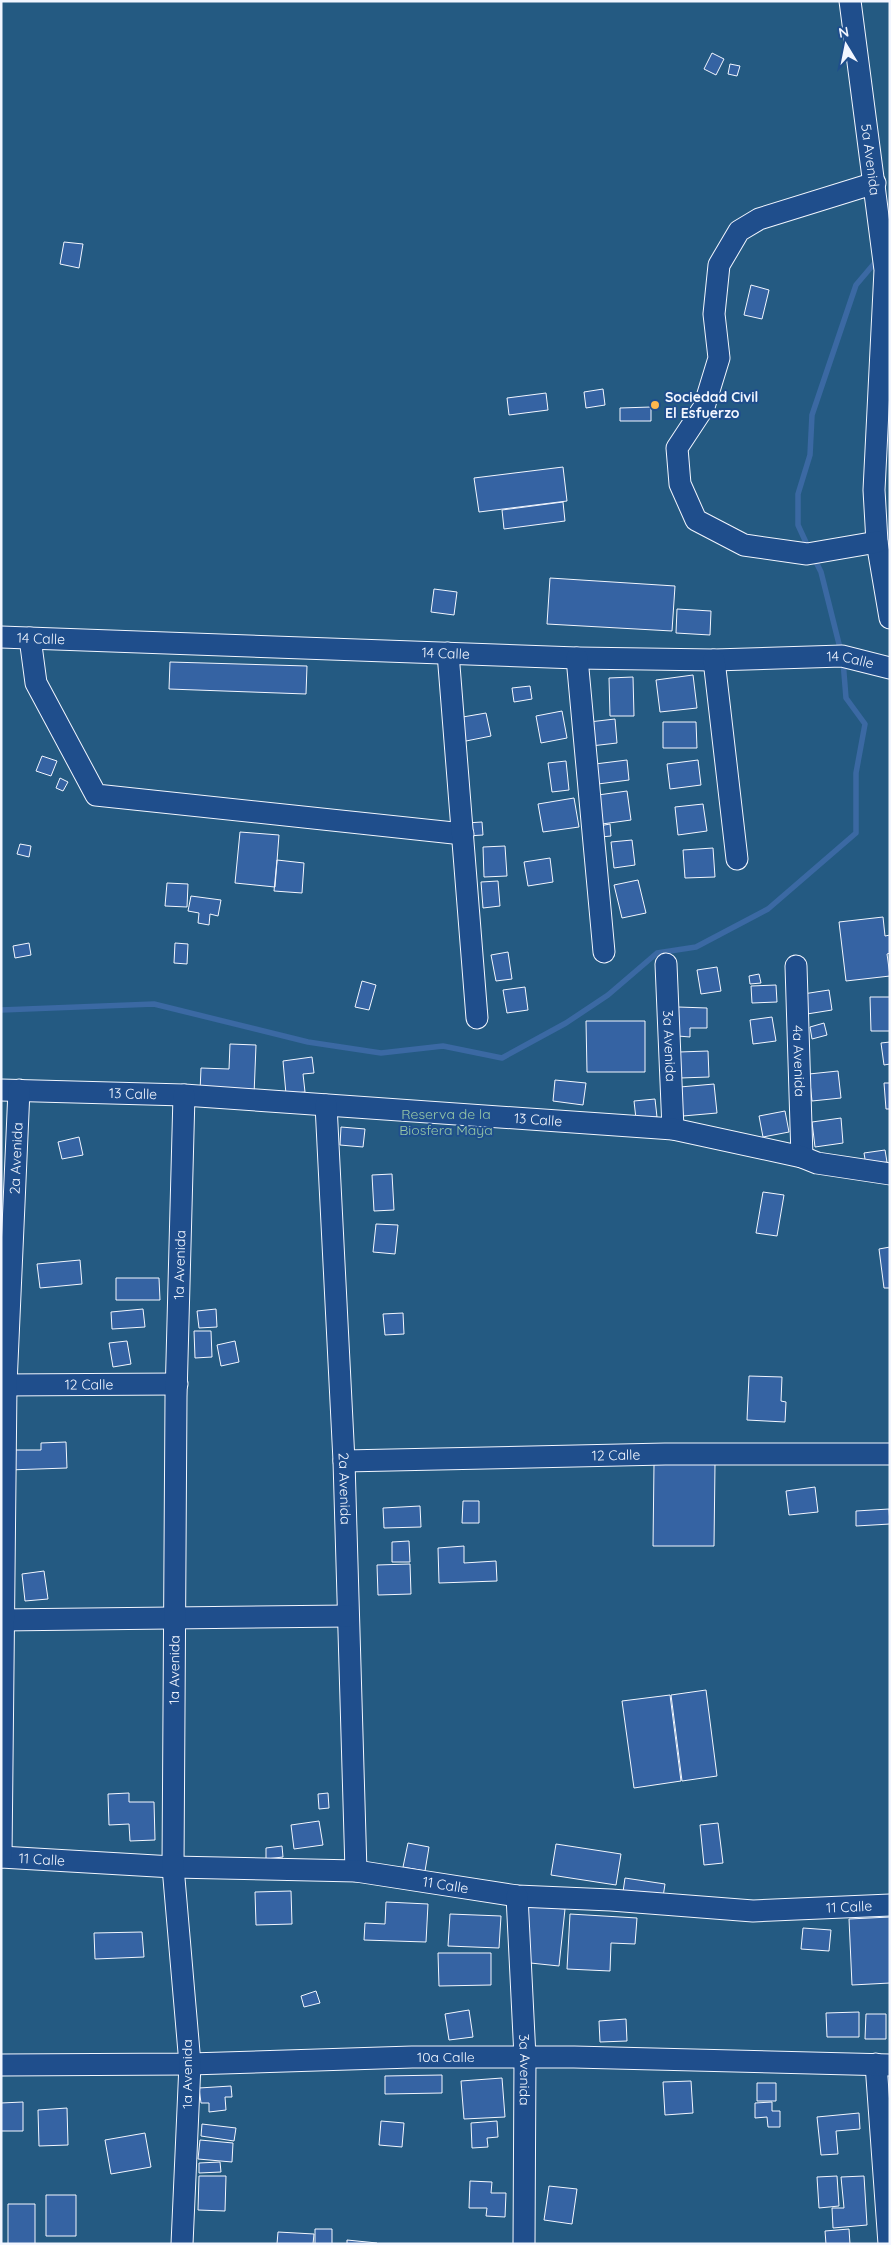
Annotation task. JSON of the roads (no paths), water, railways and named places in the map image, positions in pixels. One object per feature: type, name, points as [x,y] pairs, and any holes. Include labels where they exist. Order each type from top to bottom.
[{"type":"street","name":"5a Avenida","points":[[850,1],[885,270],[882,489],[877,542],[890,618]]},
{"type":"street","points":[[875,183],[759,219],[739,231],[719,265],[714,314],[719,358],[704,407],[678,448],[680,484],[696,520],[744,545],[807,554],[877,542]]},
{"type":"street","name":"14 Calle","points":[[1,637],[577,658],[714,660],[842,656],[890,668]]},
{"type":"street","points":[[30,638],[36,683],[96,795],[463,834]]},
{"type":"street","points":[[448,653],[477,1018]]},
{"type":"street","points":[[577,658],[604,952]]},
{"type":"street","points":[[714,660],[737,859]]},
{"type":"street","name":"3a Avenida","points":[[666,964],[673,1129]]},
{"type":"street","name":"4a Avenida","points":[[796,966],[802,1157]]},
{"type":"street","name":"13 Calle","points":[[10,1090],[184,1095],[673,1129],[802,1157],[817,1163],[890,1174]]},
{"type":"street","name":"2a Avenida","points":[[1,1857],[4,1385],[10,1090]]},
{"type":"street","name":"1a Avenida","points":[[182,2244],[190,2064],[173,1867],[177,1384],[184,1095]]},
{"type":"street","name":"2a Avenida","points":[[326,1105],[344,1461],[356,1871]]},
{"type":"street","name":"12 Calle","points":[[4,1385],[177,1384]]},
{"type":"street","name":"12 Calle","points":[[344,1461],[665,1454],[890,1454]]},
{"type":"street","points":[[2,1620],[348,1616]]},
{"type":"street","name":"11 Calle","points":[[1,1857],[173,1867],[356,1871],[517,1896],[611,1900],[753,1911],[890,1905]]},
{"type":"street","name":"3a Avenida","points":[[517,1896],[525,2057],[524,2244]]},
{"type":"street","name":"10a Calle","points":[[1,2065],[190,2064],[412,2057],[525,2057],[883,2065]]},
{"type":"street","points":[[883,2065],[888,2244]]},
{"type":"waterway","points":[[809,549],[798,525],[798,494],[810,455],[812,415],[856,285],[878,259]]},
{"type":"waterway","points":[[814,558],[821,572],[841,652]]},
{"type":"waterway","points":[[1,1010],[154,1004],[308,1042],[381,1053],[443,1046],[502,1058],[566,1023],[608,995],[657,953],[696,947],[768,909],[856,833],[856,773],[865,724],[846,698],[843,661]]},
{"type":"place","name":"Sociedad Civil El Esfuerzo","points":[[655,405]]},
{"type":"park label","name":"Reserva de la Biosfera Maya","points":[[446,1122]]}]
